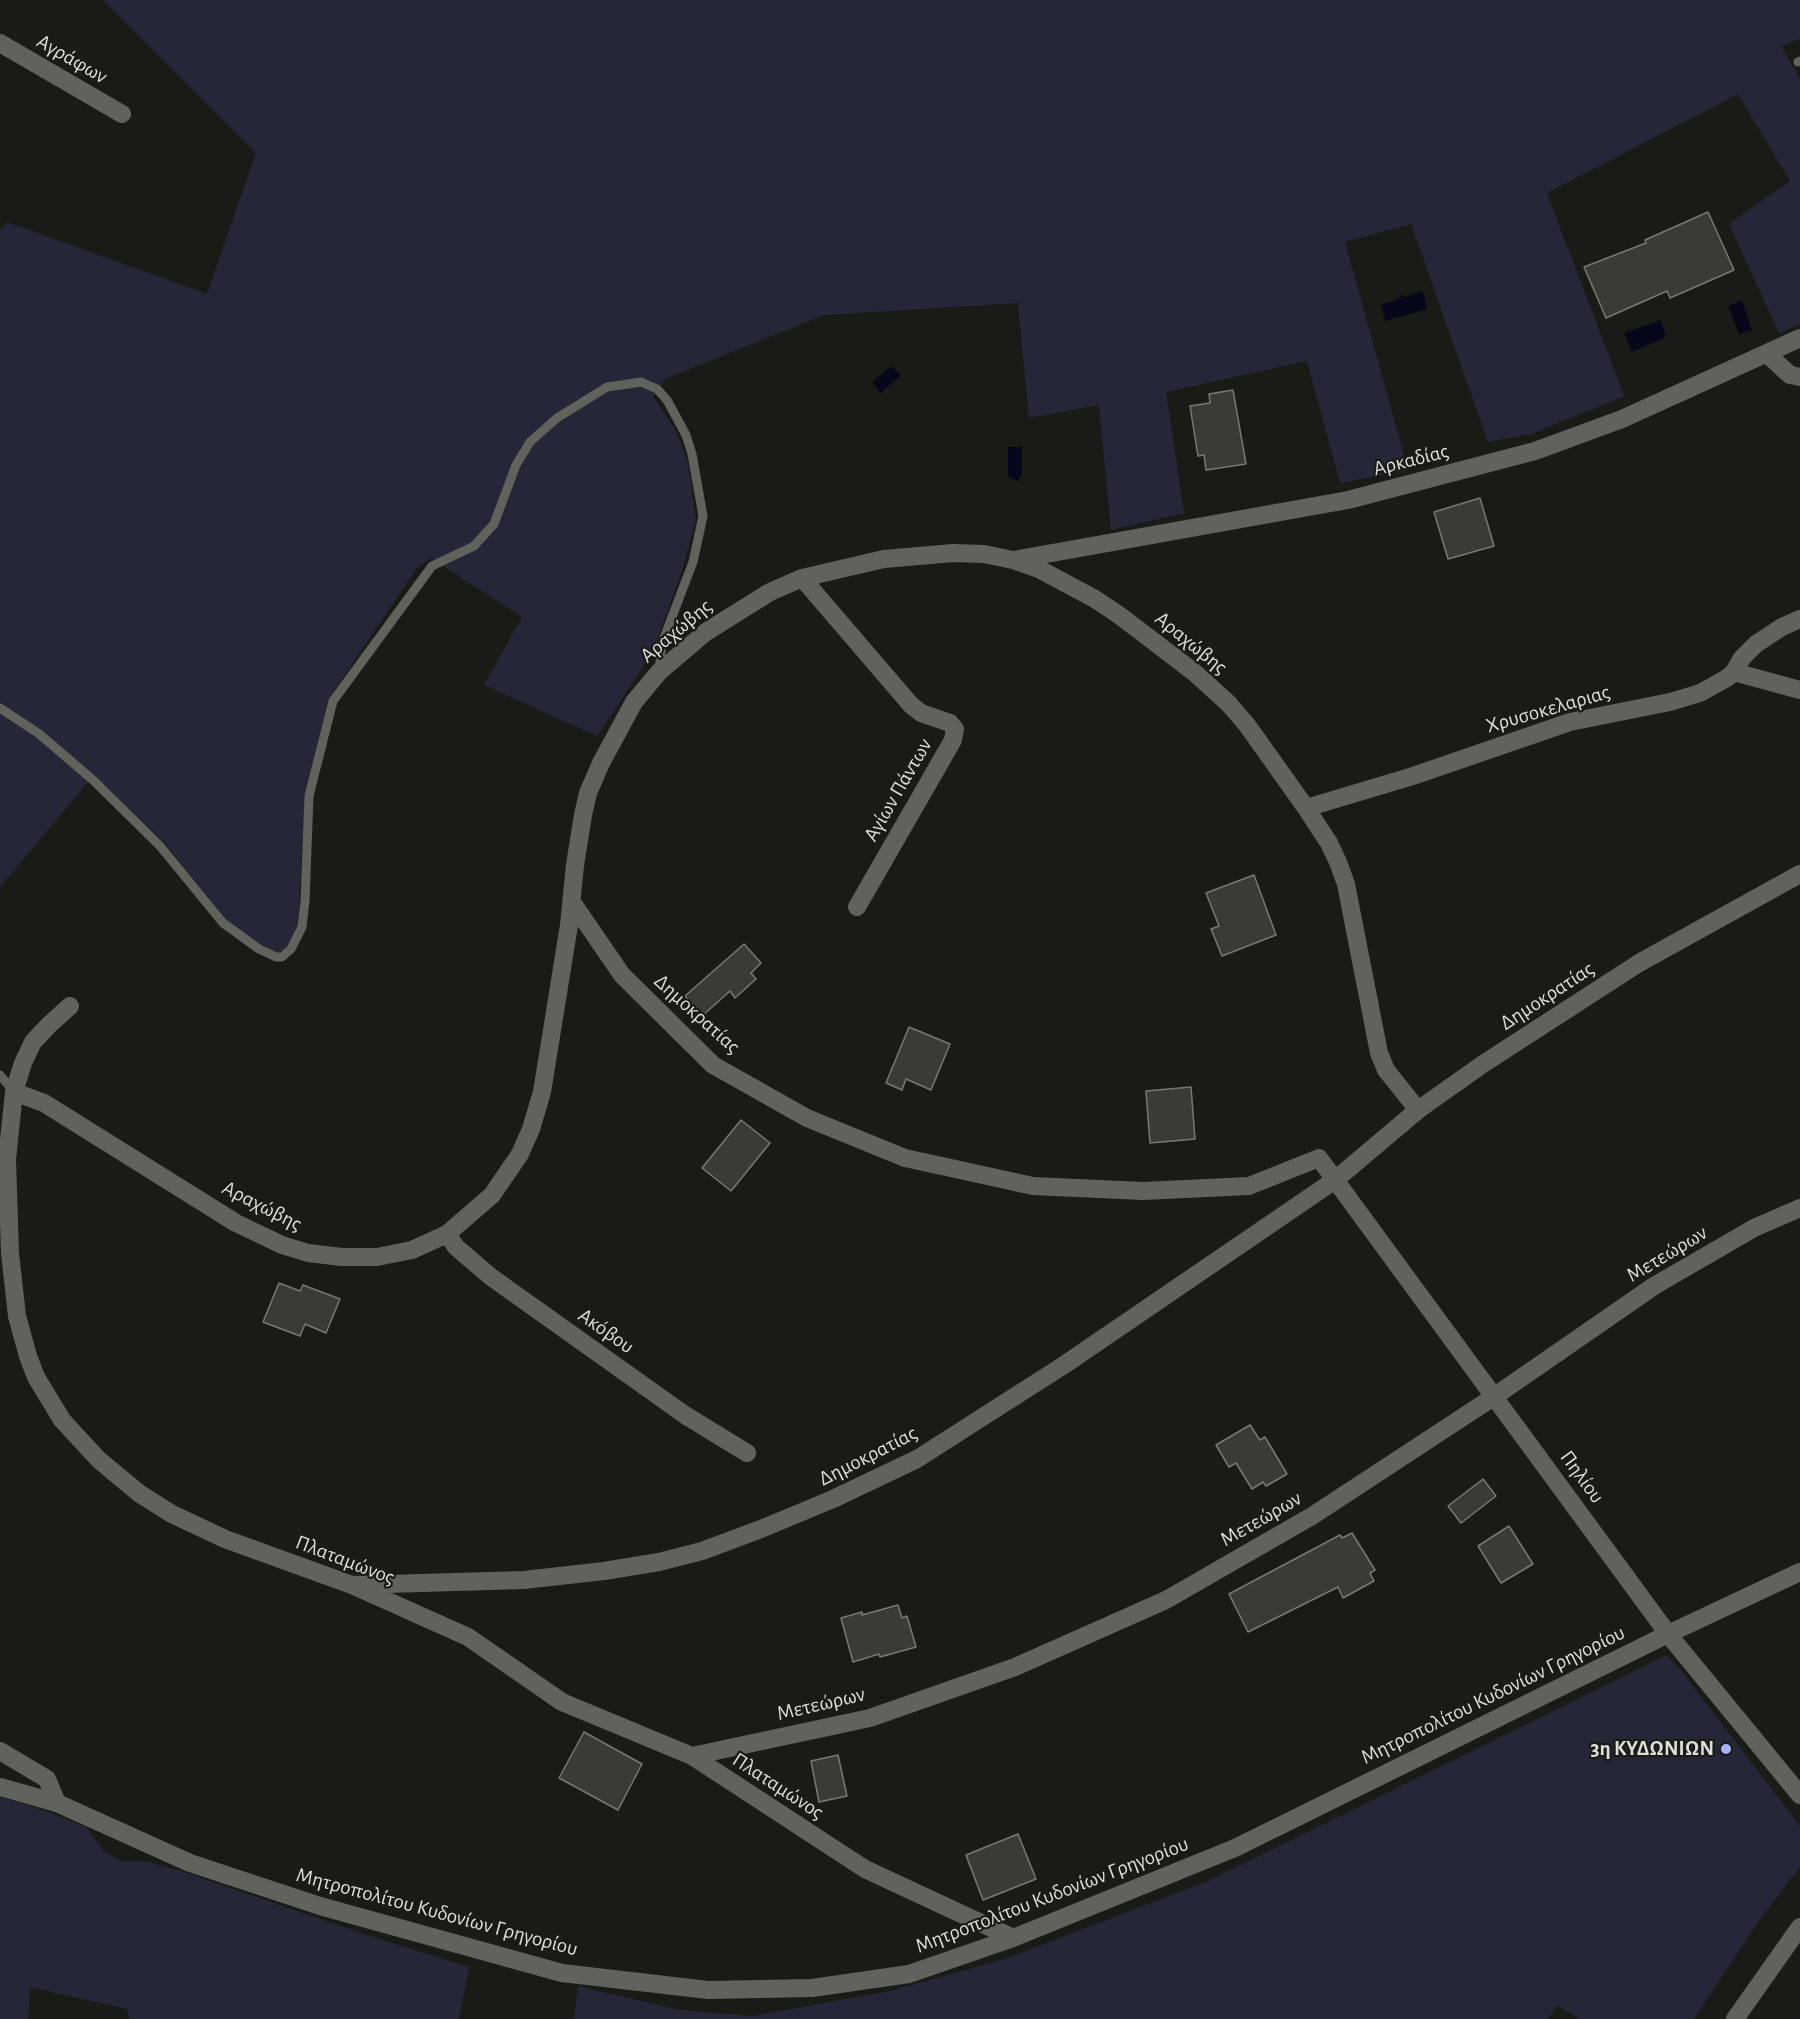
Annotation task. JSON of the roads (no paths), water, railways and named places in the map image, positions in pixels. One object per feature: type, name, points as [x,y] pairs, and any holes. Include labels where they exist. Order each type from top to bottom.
[{"type":"street","name":"Αγράφων","points":[[0,43],[122,114]]},
{"type":"street","name":"Αρκαδίας","points":[[1013,560],[1348,500],[1535,452],[1622,419],[1800,338]]},
{"type":"street","points":[[1767,354],[1790,375],[1800,377]]},
{"type":"street","name":"Αραχώβης","points":[[14,1092],[44,1103],[236,1223],[282,1245],[308,1253],[342,1257],[376,1257],[412,1250],[447,1234],[492,1195],[520,1154],[531,1129],[542,1092],[572,902],[578,838],[588,793],[616,733],[634,702],[658,672],[706,632],[770,592],[802,578],[884,559],[926,554],[984,555],[1013,560],[1039,569],[1095,599],[1119,615],[1195,673],[1229,704],[1251,730],[1329,843],[1346,884],[1379,1053],[1386,1070],[1418,1110]]},
{"type":"street","name":"Αγίων Πάντων","points":[[802,578],[905,699],[921,712],[950,723],[955,729],[953,740],[857,907]]},
{"type":"street","name":"Χρυσοκελαριας","points":[[1306,808],[1413,776],[1570,722],[1670,702],[1701,693],[1734,672],[1756,644],[1782,627],[1800,619]]},
{"type":"street","points":[[1734,672],[1800,690]]},
{"type":"street","name":"Δημοκρατίας","points":[[352,1585],[486,1582],[564,1576],[630,1567],[702,1551],[813,1508],[917,1459],[1064,1365],[1335,1180],[1418,1110],[1483,1064],[1639,963],[1800,874]]},
{"type":"street","name":"Δημοκρατίας","points":[[572,902],[622,975],[714,1065],[807,1118],[905,1158],[1033,1186],[1143,1191],[1249,1186],[1319,1158],[1335,1180]]},
{"type":"street","name":"Πλαταμώνος","points":[[70,1006],[33,1042],[23,1063],[14,1092],[7,1159],[10,1243],[15,1300],[28,1356],[36,1377],[62,1420],[86,1447],[121,1479],[172,1514],[225,1539],[352,1585],[468,1637],[562,1702],[692,1756],[865,1869],[1013,1938]]},
{"type":"street","name":"Πηλίου","points":[[1335,1180],[1668,1634],[1800,1796]]},
{"type":"street","name":"Μετεώρων","points":[[692,1756],[870,1718],[1015,1667],[1166,1600],[1312,1516],[1495,1396],[1654,1286],[1754,1228],[1800,1208]]},
{"type":"street","name":"Ακόβου","points":[[447,1234],[456,1247],[491,1276],[685,1415],[747,1453]]},
{"type":"street","name":"Μητροπολίτου Κυδονίων Γρηγορίου","points":[[0,1787],[57,1803],[190,1863],[320,1906],[562,1973],[708,1990],[812,1988],[909,1974],[1013,1938],[1235,1848],[1668,1634],[1800,1572]]},
{"type":"street","points":[[0,1751],[47,1779],[57,1803]]},
{"type":"street","points":[[1734,2019],[1800,1927]]},
{"type":"lane","points":[[0,708],[38,733],[93,780],[160,846],[223,923],[260,949],[276,957],[282,957],[295,944],[302,927],[309,796],[333,701],[432,566],[474,546],[494,524],[516,465],[530,442],[557,418],[607,387],[642,382],[657,389],[667,400],[686,435],[692,454],[703,516],[693,562],[662,643],[658,672]]},
{"type":"lane","points":[[0,1075],[14,1092]]},
{"type":"place","name":"3η ΚΥΔΩΝΙΩΝ","points":[[1726,1749]]}]
